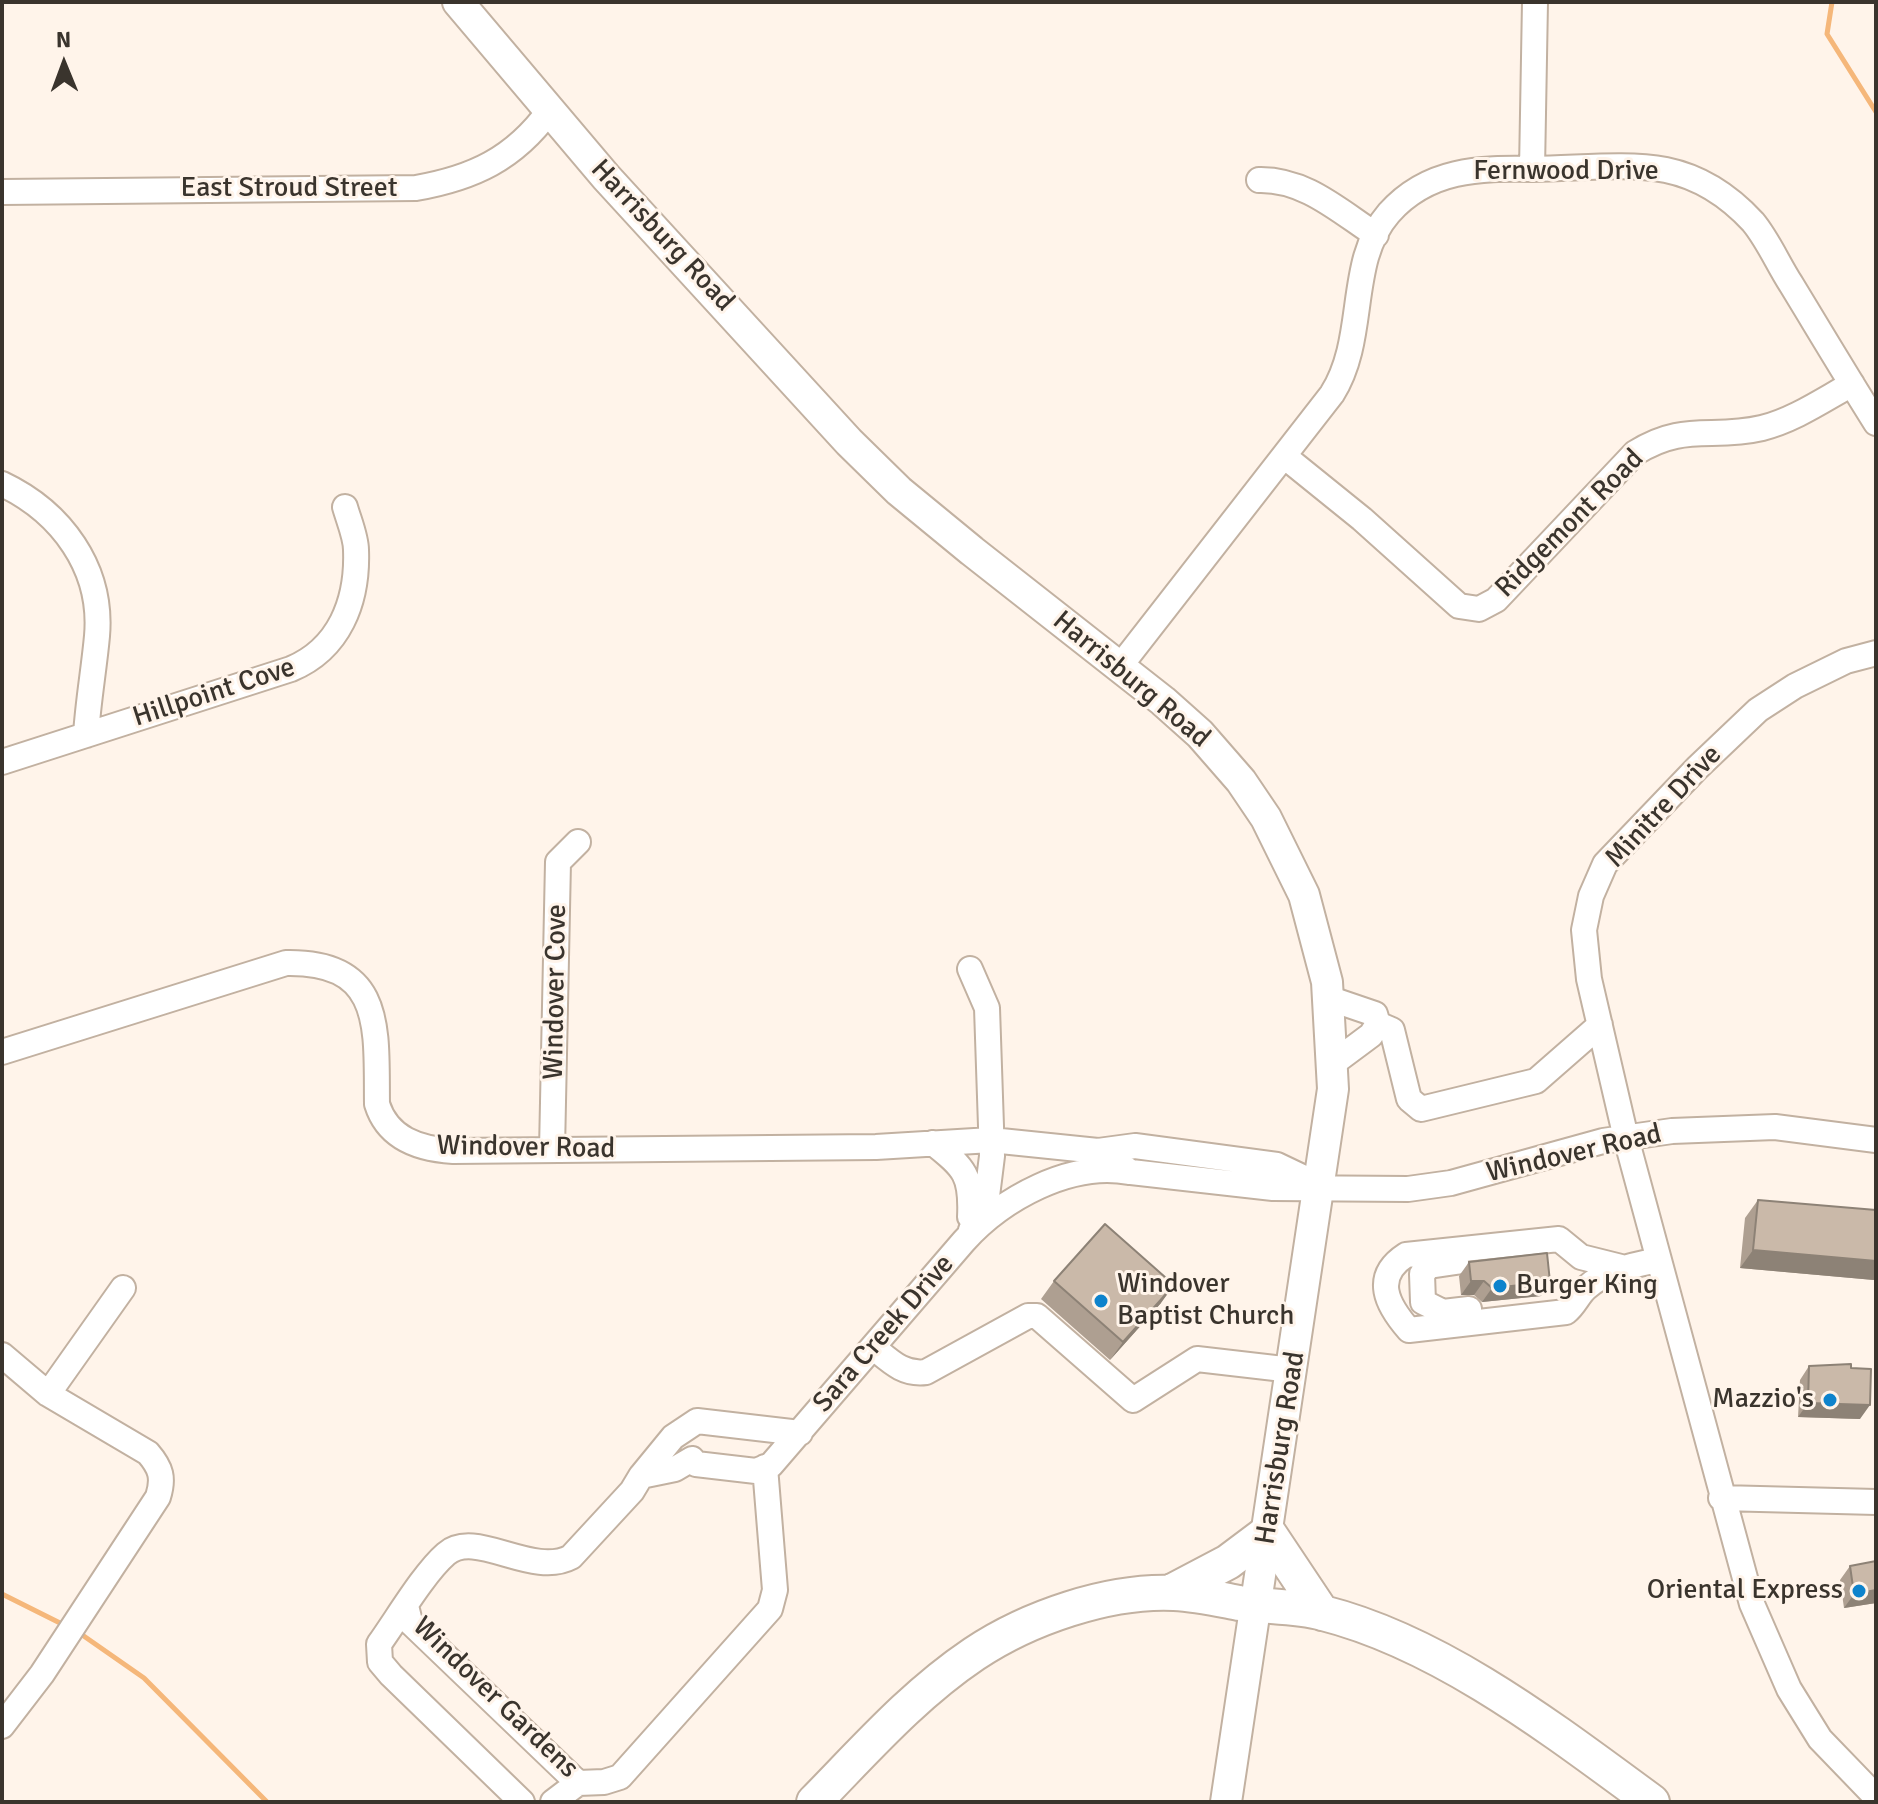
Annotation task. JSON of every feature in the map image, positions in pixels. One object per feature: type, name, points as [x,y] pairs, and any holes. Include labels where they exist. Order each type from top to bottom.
[{"type":"highway","points":[[1171,1592],[1228,1562],[1268,1532],[1322,1613]]},
{"type":"highway","points":[[814,1802],[913,1702],[976,1653],[1031,1625],[1073,1609],[1133,1596],[1171,1592],[1322,1613],[1388,1636],[1444,1664],[1540,1721],[1652,1802]]},
{"type":"main road","name":"Harrisburg Road","points":[[458,2],[549,111],[869,462],[972,551],[1121,665],[1200,734],[1266,818],[1304,895],[1320,947],[1328,998],[1333,1089],[1321,1186],[1226,1802]]},
{"type":"street","points":[[1532,169],[1535,2]]},
{"type":"street","name":"East Stroud Street","points":[[2,192],[416,188],[468,177],[495,164],[518,147],[549,111]]},
{"type":"street","name":"Fernwood Drive","points":[[1121,665],[1340,383],[1357,330],[1363,266],[1388,214],[1408,196],[1446,175],[1481,168],[1665,170],[1685,175],[1722,195],[1763,237],[1876,423]]},
{"type":"street","points":[[1259,180],[1301,186],[1376,235]]},
{"type":"street","name":"Ridgemont Road","points":[[1284,456],[1362,519],[1459,606],[1479,609],[1496,600],[1635,453],[1653,442],[1695,431],[1741,432],[1765,427],[1792,418],[1852,384]]},
{"type":"street","points":[[2,484],[30,498],[59,522],[81,556],[95,594],[97,637],[89,685],[86,735]]},
{"type":"street","name":"Hillpoint Cove","points":[[2,762],[291,669],[318,656],[338,634],[350,603],[357,549],[345,507]]},
{"type":"street","name":"Minitre Drive","points":[[1876,653],[1820,674],[1758,710],[1605,864],[1591,896],[1584,930],[1585,959],[1626,1138],[1752,1604],[1789,1689],[1820,1739],[1876,1797]]},
{"type":"street","name":"Windover Cove","points":[[552,1150],[558,862],[578,842]]},
{"type":"street","name":"Windover Road","points":[[2,1052],[286,963],[310,962],[344,974],[360,987],[368,1000],[376,1025],[377,1104],[381,1117],[396,1135],[417,1145],[440,1150],[860,1148],[991,1140],[1098,1151],[1135,1146],[1277,1165],[1321,1186]]},
{"type":"street","name":"Sara Creek Drive","points":[[969,1236],[987,1196],[991,1140],[987,1008],[970,969]]},
{"type":"street","points":[[1328,998],[1375,1014],[1378,1024],[1371,1035],[1332,1064]]},
{"type":"street","points":[[1378,1024],[1392,1030],[1409,1099],[1421,1109],[1536,1081],[1600,1025]]},
{"type":"street","name":"Windover Road","points":[[1098,1151],[1131,1172],[1273,1188],[1408,1189],[1451,1183],[1557,1152],[1626,1138],[1716,1127],[1760,1127],[1876,1140]]},
{"type":"street","name":"Sara Creek Drive","points":[[933,1143],[958,1162],[972,1187],[969,1236]]},
{"type":"street","name":"Sara Creek Drive","points":[[800,1433],[969,1236],[1036,1188],[1078,1173],[1107,1168],[1131,1172]]},
{"type":"street","points":[[1581,1257],[1559,1239],[1406,1255],[1393,1264],[1386,1278],[1389,1307],[1409,1330],[1566,1312],[1579,1302],[1584,1289]]},
{"type":"street","points":[[1621,1267],[1556,1251],[1429,1266],[1422,1274],[1423,1302],[1443,1312],[1553,1305],[1621,1267],[1658,1260]]},
{"type":"street","points":[[48,1394],[123,1288]]},
{"type":"street","points":[[873,1347],[898,1368],[913,1374],[926,1372],[1028,1316],[1037,1316],[1133,1400],[1197,1359],[1292,1370]]},
{"type":"street","points":[[2,1355],[48,1394],[148,1453],[161,1472],[158,1497],[59,1649],[2,1726]]},
{"type":"street","points":[[708,1420],[800,1433],[765,1467],[756,1471],[696,1464],[682,1430],[697,1421],[708,1420]]},
{"type":"street","name":"Windover Gardens","points":[[682,1430],[641,1476],[632,1491],[571,1557],[560,1563],[543,1564],[468,1546],[457,1548],[446,1554],[406,1606],[410,1622],[578,1783],[604,1782],[626,1774],[770,1609],[775,1590],[765,1467]]},
{"type":"street","points":[[641,1476],[675,1469],[692,1459]]},
{"type":"street","points":[[1721,1498],[1876,1502]]},
{"type":"street","points":[[406,1606],[379,1644],[380,1662],[522,1802]]},
{"type":"street","points":[[553,1802],[578,1783]]},
{"type":"building","points":[[1758,1200],[1876,1210],[1876,1261],[1753,1250]]},
{"type":"building","name":"Windover Baptist Church","points":[[1105,1224],[1174,1285],[1123,1342],[1054,1281]]},
{"type":"building","points":[[1547,1253],[1550,1282],[1492,1288],[1484,1281],[1471,1281],[1469,1262]]},
{"type":"building","points":[[1851,1364],[1851,1368],[1871,1369],[1870,1405],[1808,1403],[1809,1366]]},
{"type":"building","points":[[1876,1561],[1876,1590],[1854,1594],[1850,1566]]},
{"type":"waterway","points":[[1832,2],[1827,34],[1876,112]]},
{"type":"waterway","points":[[2,1594],[66,1626]]},
{"type":"waterway","points":[[78,1632],[144,1678],[267,1802]]},
{"type":"place","name":"Burger King","points":[[1500,1286]]},
{"type":"place","name":"Windover Baptist Church","points":[[1101,1301]]},
{"type":"place","name":"Mazzio's","points":[[1830,1400]]},
{"type":"place","name":"Oriental Express","points":[[1859,1591]]}]
